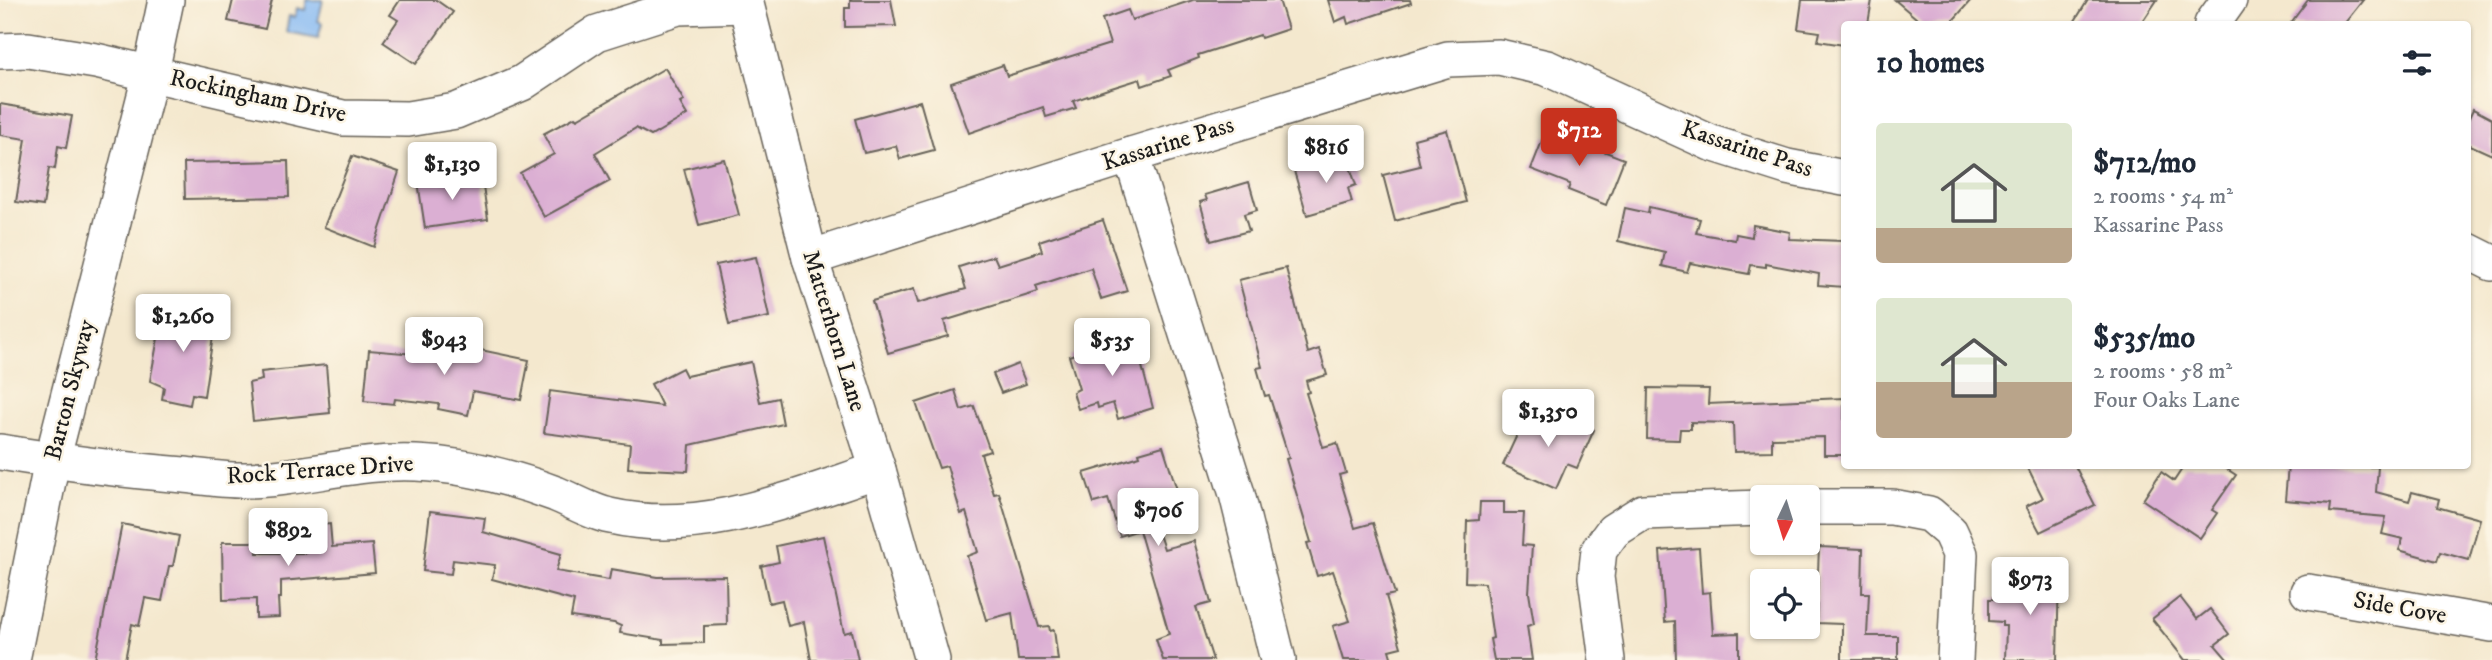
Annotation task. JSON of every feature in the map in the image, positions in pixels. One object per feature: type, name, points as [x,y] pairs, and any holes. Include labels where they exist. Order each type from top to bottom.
[{"type":"street","name":"Barton Skyway","points":[[12,660],[52,460],[151,72],[166,0]]},
{"type":"street","points":[[2214,21],[2229,0]]},
{"type":"street","name":"Rockingham Drive","points":[[0,51],[28,50],[151,72],[343,118],[408,119],[456,111],[522,83],[597,33],[678,7],[745,2]]},
{"type":"street","name":"Matterhorn Lane","points":[[745,2],[810,258],[878,470],[932,660]]},
{"type":"street","name":"Kassarine Pass","points":[[810,258],[1132,155],[1448,59],[1499,57],[1547,68],[1711,143],[1787,167],[1841,177]]},
{"type":"street","points":[[1132,155],[1237,494],[1278,660]]},
{"type":"street","points":[[2471,252],[2492,263]]},
{"type":"street","name":"Rock Terrace Drive","points":[[0,452],[158,473],[243,480],[398,462],[444,464],[490,474],[554,494],[608,516],[652,522],[705,521],[768,505],[878,470]]},
{"type":"street","points":[[1820,507],[1892,507],[1929,514],[1950,532],[1960,554],[1955,660]]},
{"type":"street","points":[[1607,660],[1596,577],[1599,550],[1613,531],[1643,512],[1750,508]]},
{"type":"street","name":"Side Cove","points":[[2308,592],[2492,624]]},
{"type":"water","points":[[307,0],[323,0],[318,21],[322,23],[318,38],[286,32],[289,16],[295,17],[297,8],[305,10]]},
{"type":"building","points":[[233,0],[272,0],[265,29],[228,21]]},
{"type":"building","points":[[400,0],[436,0],[453,12],[416,64],[383,42],[398,20],[390,15]]},
{"type":"building","points":[[850,0],[891,0],[896,26],[845,27],[845,8],[850,8]]},
{"type":"building","points":[[1193,0],[1279,0],[1288,29],[1198,55],[1199,58],[1168,70],[1171,76],[1142,86],[1140,79],[1073,101],[1076,108],[1046,117],[1043,107],[969,133],[951,83],[1003,65],[1007,76],[1110,44],[1102,19],[1128,10],[1132,20]]},
{"type":"building","points":[[1328,0],[1410,0],[1411,3],[1348,24],[1346,17],[1335,22]]},
{"type":"building","points":[[1802,0],[1872,0],[1868,21],[1841,21],[1841,45],[1818,41],[1820,32],[1798,29]]},
{"type":"building","points":[[1895,0],[1971,0],[1953,21],[1920,21]]},
{"type":"building","points":[[2088,0],[2157,0],[2143,21],[2075,21]]},
{"type":"building","points":[[2308,0],[2363,0],[2346,21],[2292,21]]},
{"type":"building","points":[[665,68],[684,101],[680,103],[687,115],[651,136],[636,128],[595,153],[610,181],[544,217],[520,173],[554,154],[543,134],[575,117],[577,119]]},
{"type":"building","points":[[920,101],[934,150],[900,159],[896,146],[864,153],[855,119]]},
{"type":"building","points":[[0,104],[72,116],[66,148],[58,146],[55,169],[49,168],[43,206],[16,202],[26,139],[0,135]]},
{"type":"building","points":[[2473,109],[2492,119],[2492,155],[2471,145]]},
{"type":"building","points":[[1447,130],[1466,202],[1395,221],[1383,175],[1420,166],[1414,139]]},
{"type":"building","points":[[1544,136],[1567,146],[1570,138],[1624,159],[1606,205],[1568,190],[1570,184],[1531,169]]},
{"type":"building","points":[[1346,155],[1356,185],[1348,188],[1352,202],[1307,215],[1294,171]]},
{"type":"building","points":[[352,156],[399,172],[374,247],[324,227]]},
{"type":"building","points":[[724,159],[739,215],[699,225],[684,169]]},
{"type":"building","points":[[288,161],[289,197],[185,199],[184,163]]},
{"type":"building","points":[[460,178],[461,183],[482,180],[488,219],[425,228],[418,182]]},
{"type":"building","points":[[1249,182],[1257,210],[1244,214],[1249,231],[1211,241],[1200,202],[1207,200],[1205,195]]},
{"type":"building","points":[[1649,207],[1700,219],[1696,233],[1735,240],[1736,234],[1752,237],[1753,225],[1790,232],[1789,239],[1841,241],[1841,287],[1818,285],[1819,274],[1766,264],[1766,267],[1751,265],[1749,274],[1690,263],[1687,272],[1662,266],[1665,252],[1618,241],[1625,208],[1648,213]]},
{"type":"building","points":[[1103,220],[1127,291],[1101,299],[1091,268],[1036,286],[1038,292],[944,321],[948,336],[888,353],[872,301],[914,289],[918,303],[966,289],[959,267],[994,256],[998,265],[1042,251],[1039,241]]},
{"type":"building","points":[[756,257],[769,317],[729,325],[716,265]]},
{"type":"building","points":[[1286,268],[1308,353],[1319,349],[1327,375],[1306,381],[1309,392],[1306,393],[1323,447],[1337,443],[1346,473],[1339,475],[1355,528],[1373,523],[1395,594],[1386,596],[1401,647],[1389,650],[1392,660],[1343,660],[1333,626],[1350,621],[1333,571],[1317,576],[1307,543],[1311,542],[1286,459],[1289,458],[1269,395],[1265,396],[1257,368],[1262,367],[1239,280]]},
{"type":"building","points":[[183,302],[209,307],[204,334],[213,336],[204,396],[192,394],[190,405],[162,399],[164,387],[150,381],[163,311],[180,315]]},
{"type":"building","points":[[1129,336],[1134,352],[1138,351],[1153,408],[1118,419],[1113,403],[1098,408],[1097,403],[1078,409],[1073,392],[1079,389],[1069,356]]},
{"type":"building","points":[[452,344],[529,360],[521,400],[473,391],[468,415],[438,409],[439,404],[395,399],[394,404],[364,401],[369,350],[449,357]]},
{"type":"building","points":[[751,362],[760,402],[778,398],[783,424],[690,445],[688,471],[628,468],[630,444],[544,433],[550,391],[662,406],[651,384],[682,368],[686,376]]},
{"type":"building","points":[[1018,364],[1026,384],[1001,393],[993,374]]},
{"type":"building","points":[[326,365],[330,413],[253,421],[249,383],[262,380],[261,372]]},
{"type":"building","points":[[1648,388],[1709,389],[1708,404],[1841,398],[1841,455],[1824,455],[1824,437],[1772,438],[1772,451],[1734,452],[1733,423],[1691,422],[1691,429],[1680,429],[1679,440],[1647,439]]},
{"type":"building","points":[[955,390],[961,410],[974,406],[990,451],[981,454],[994,494],[999,493],[1039,627],[1049,626],[1050,631],[1054,630],[1058,660],[1018,660],[1012,613],[986,620],[967,556],[978,552],[966,512],[961,514],[947,466],[939,468],[916,403]]},
{"type":"building","points":[[1556,413],[1594,430],[1577,468],[1567,464],[1556,489],[1503,465],[1523,422],[1533,426],[1536,419],[1551,425]]},
{"type":"building","points":[[1163,446],[1178,493],[1148,502],[1164,549],[1194,541],[1211,603],[1196,607],[1213,660],[1163,660],[1156,639],[1169,634],[1139,530],[1120,536],[1108,499],[1094,503],[1084,473]]},
{"type":"building","points":[[2028,469],[2077,469],[2095,505],[2040,532],[2026,506],[2043,498]]},
{"type":"building","points":[[2182,469],[2227,469],[2236,475],[2212,510],[2217,513],[2200,538],[2143,500],[2161,472],[2174,481]]},
{"type":"building","points":[[2288,469],[2378,469],[2376,492],[2409,501],[2412,492],[2439,499],[2437,507],[2480,519],[2469,560],[2440,552],[2437,561],[2399,550],[2403,539],[2382,534],[2386,517],[2330,512],[2331,504],[2285,500]]},
{"type":"building","points":[[1480,502],[1504,502],[1504,513],[1524,513],[1522,545],[1532,546],[1529,593],[1534,624],[1527,626],[1532,660],[1494,660],[1485,583],[1465,582],[1467,521],[1479,520]]},
{"type":"building","points":[[430,511],[485,518],[483,532],[561,554],[556,571],[609,580],[611,569],[658,577],[726,576],[727,625],[704,626],[704,643],[663,644],[663,640],[620,633],[621,626],[614,623],[571,617],[574,601],[492,579],[495,565],[453,560],[451,574],[423,571]]},
{"type":"building","points":[[122,524],[179,536],[162,601],[145,598],[139,626],[132,624],[125,660],[95,660]]},
{"type":"building","points":[[330,524],[332,547],[372,544],[375,573],[281,581],[279,617],[256,618],[256,599],[223,600],[222,542],[257,542],[257,553],[306,553],[303,527]]},
{"type":"building","points":[[823,536],[844,633],[852,631],[858,660],[811,660],[804,622],[788,626],[782,600],[769,603],[761,566],[779,562],[776,546]]},
{"type":"building","points":[[1820,547],[1863,549],[1862,593],[1869,593],[1867,636],[1898,636],[1898,660],[1842,660],[1842,624],[1820,623]]},
{"type":"building","points":[[1699,548],[1702,593],[1710,592],[1713,634],[1739,633],[1739,660],[1676,660],[1675,621],[1665,622],[1660,551]]},
{"type":"building","points":[[2014,571],[2059,573],[2057,660],[2005,660],[2006,626],[2002,626],[2002,622],[1989,621],[1989,599],[2003,599],[2004,595],[2014,595]]},
{"type":"building","points":[[2180,597],[2197,619],[2210,609],[2229,634],[2215,645],[2228,660],[2185,660],[2152,619]]}]
